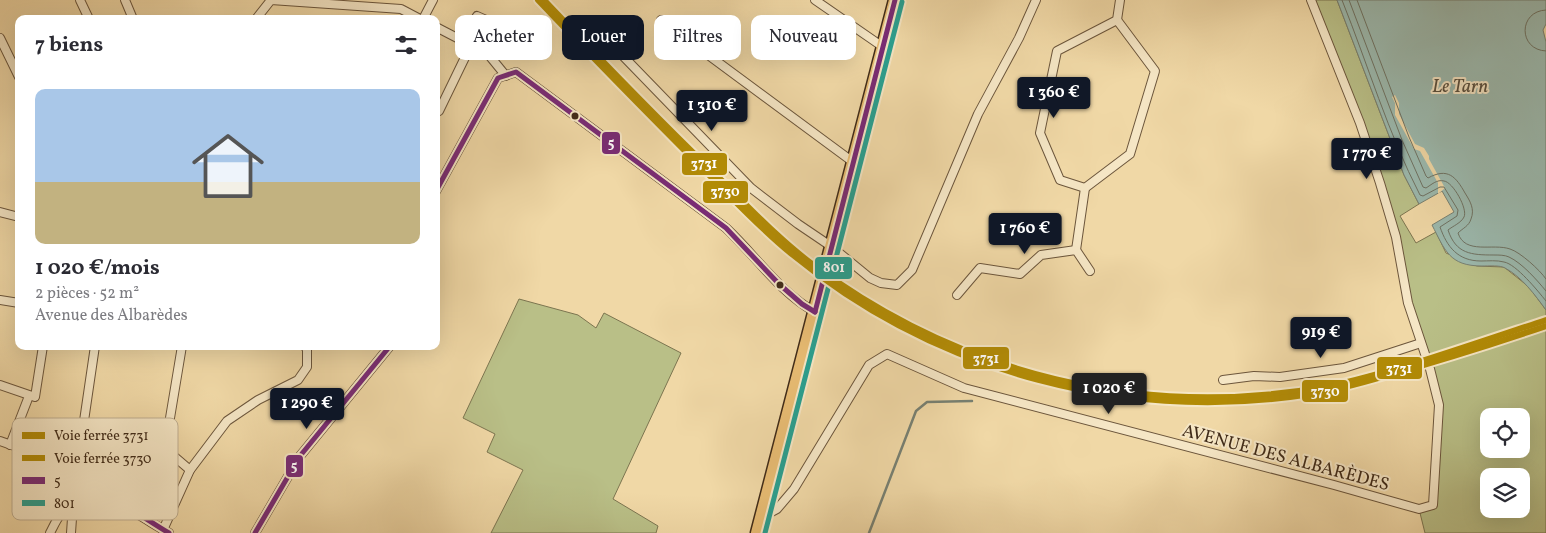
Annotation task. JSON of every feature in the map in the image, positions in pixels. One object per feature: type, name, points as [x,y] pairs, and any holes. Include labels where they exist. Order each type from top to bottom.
[{"type":"main road","points":[[757,533],[895,0]]},
{"type":"street","points":[[80,0],[87,15]]},
{"type":"street","points":[[125,0],[132,15]]},
{"type":"street","points":[[129,8],[132,0]]},
{"type":"street","points":[[259,15],[271,0],[401,9],[412,15]]},
{"type":"street","points":[[394,0],[394,9]]},
{"type":"street","points":[[426,15],[432,0]]},
{"type":"street","points":[[815,0],[883,47]]},
{"type":"street","points":[[627,60],[751,188],[831,251],[870,278],[881,283],[897,286],[912,270],[978,114],[1019,38],[1036,0]]},
{"type":"street","points":[[1090,271],[1076,250],[1085,188],[1130,154],[1156,71],[1117,20],[1120,0]]},
{"type":"street","points":[[1311,0],[1360,123],[1380,183],[1396,237],[1408,304],[1426,357]]},
{"type":"street","points":[[1085,188],[1060,180],[1040,133],[1057,51],[1117,20]]},
{"type":"street","points":[[440,29],[455,36]]},
{"type":"street","points":[[0,38],[15,69]]},
{"type":"street","points":[[440,109],[464,60]]},
{"type":"street","points":[[493,60],[506,76]]},
{"type":"street","points":[[715,60],[853,162]]},
{"type":"street","points":[[440,184],[498,78],[516,72],[706,212],[742,243],[790,296],[815,312]]},
{"type":"street","points":[[0,212],[15,216]]},
{"type":"street","points":[[957,294],[980,268],[1020,274],[1041,255],[1076,250]]},
{"type":"street","points":[[0,300],[15,302]]},
{"type":"street","points":[[1223,380],[1254,376],[1280,377],[1344,368],[1421,343]]},
{"type":"street","points":[[0,385],[35,397],[42,350]]},
{"type":"street","points":[[84,418],[94,350]]},
{"type":"street","points":[[169,418],[176,368],[181,350]]},
{"type":"street","points":[[178,500],[190,470],[227,421],[258,400],[298,380],[307,367],[307,350]]},
{"type":"street","points":[[255,533],[300,456],[387,350]]},
{"type":"street","name":"AVENUE DES ALBARÈDES","points":[[762,517],[777,509],[794,489],[869,365],[886,354],[964,388],[1287,472],[1419,509],[1433,505],[1439,405],[1430,369]]},
{"type":"street","points":[[20,418],[29,396]]},
{"type":"street","points":[[0,440],[10,445],[12,440]]},
{"type":"street","points":[[178,460],[190,470]]},
{"type":"street","points":[[50,533],[58,520]]},
{"type":"street","points":[[71,533],[72,520]]},
{"type":"street","points":[[147,520],[166,531]]},
{"type":"green space","points":[[1311,0],[1337,0],[1404,175],[1419,204],[1400,216],[1416,243],[1436,232],[1446,253],[1477,266],[1504,267],[1529,287],[1546,310],[1546,533],[1425,533],[1419,509],[1433,504],[1439,405],[1433,377],[1408,303],[1380,183]]},
{"type":"green space","points":[[519,299],[578,315],[596,328],[604,313],[681,353],[613,499],[658,526],[656,533],[491,533],[523,470],[487,452],[495,434],[463,418]]},
{"type":"water","name":"Le Tarn","points":[[1337,0],[1546,0],[1546,24],[1543,30],[1546,42],[1546,310],[1523,281],[1505,268],[1462,263],[1455,260],[1445,249],[1432,225],[1454,212],[1442,191],[1419,204],[1404,175]]},
{"type":"pier","points":[[1395,95],[1399,103],[1399,114],[1415,144],[1424,148],[1445,188],[1438,194],[1438,183],[1420,151],[1414,149],[1395,115],[1395,103],[1392,97]]},
{"type":"waterway","points":[[869,533],[916,411],[927,402],[972,401]]},
{"type":"rail line","name":"3730","points":[[538,0],[740,206],[793,255],[849,296],[909,331],[972,358],[1037,380],[1105,394],[1173,401],[1242,401],[1311,394],[1405,370],[1546,326]]},
{"type":"rail line","name":"3731","points":[[544,0],[671,131],[799,254],[869,302],[929,335],[991,360],[1055,379],[1121,391],[1188,397],[1256,395],[1325,387],[1354,380],[1403,367],[1546,320]]},
{"type":"transit line","name":"5","points":[[815,312],[895,0]]},
{"type":"transit line","name":"801","points":[[765,533],[902,2]]},
{"type":"transit line","name":"5","points":[[440,184],[498,78],[516,72],[726,228],[779,284],[802,304],[815,312]]},
{"type":"transit line","name":"5","points":[[255,533],[300,456],[387,350]]},
{"type":"transit line","name":"5","points":[[148,520],[169,533]]}]
